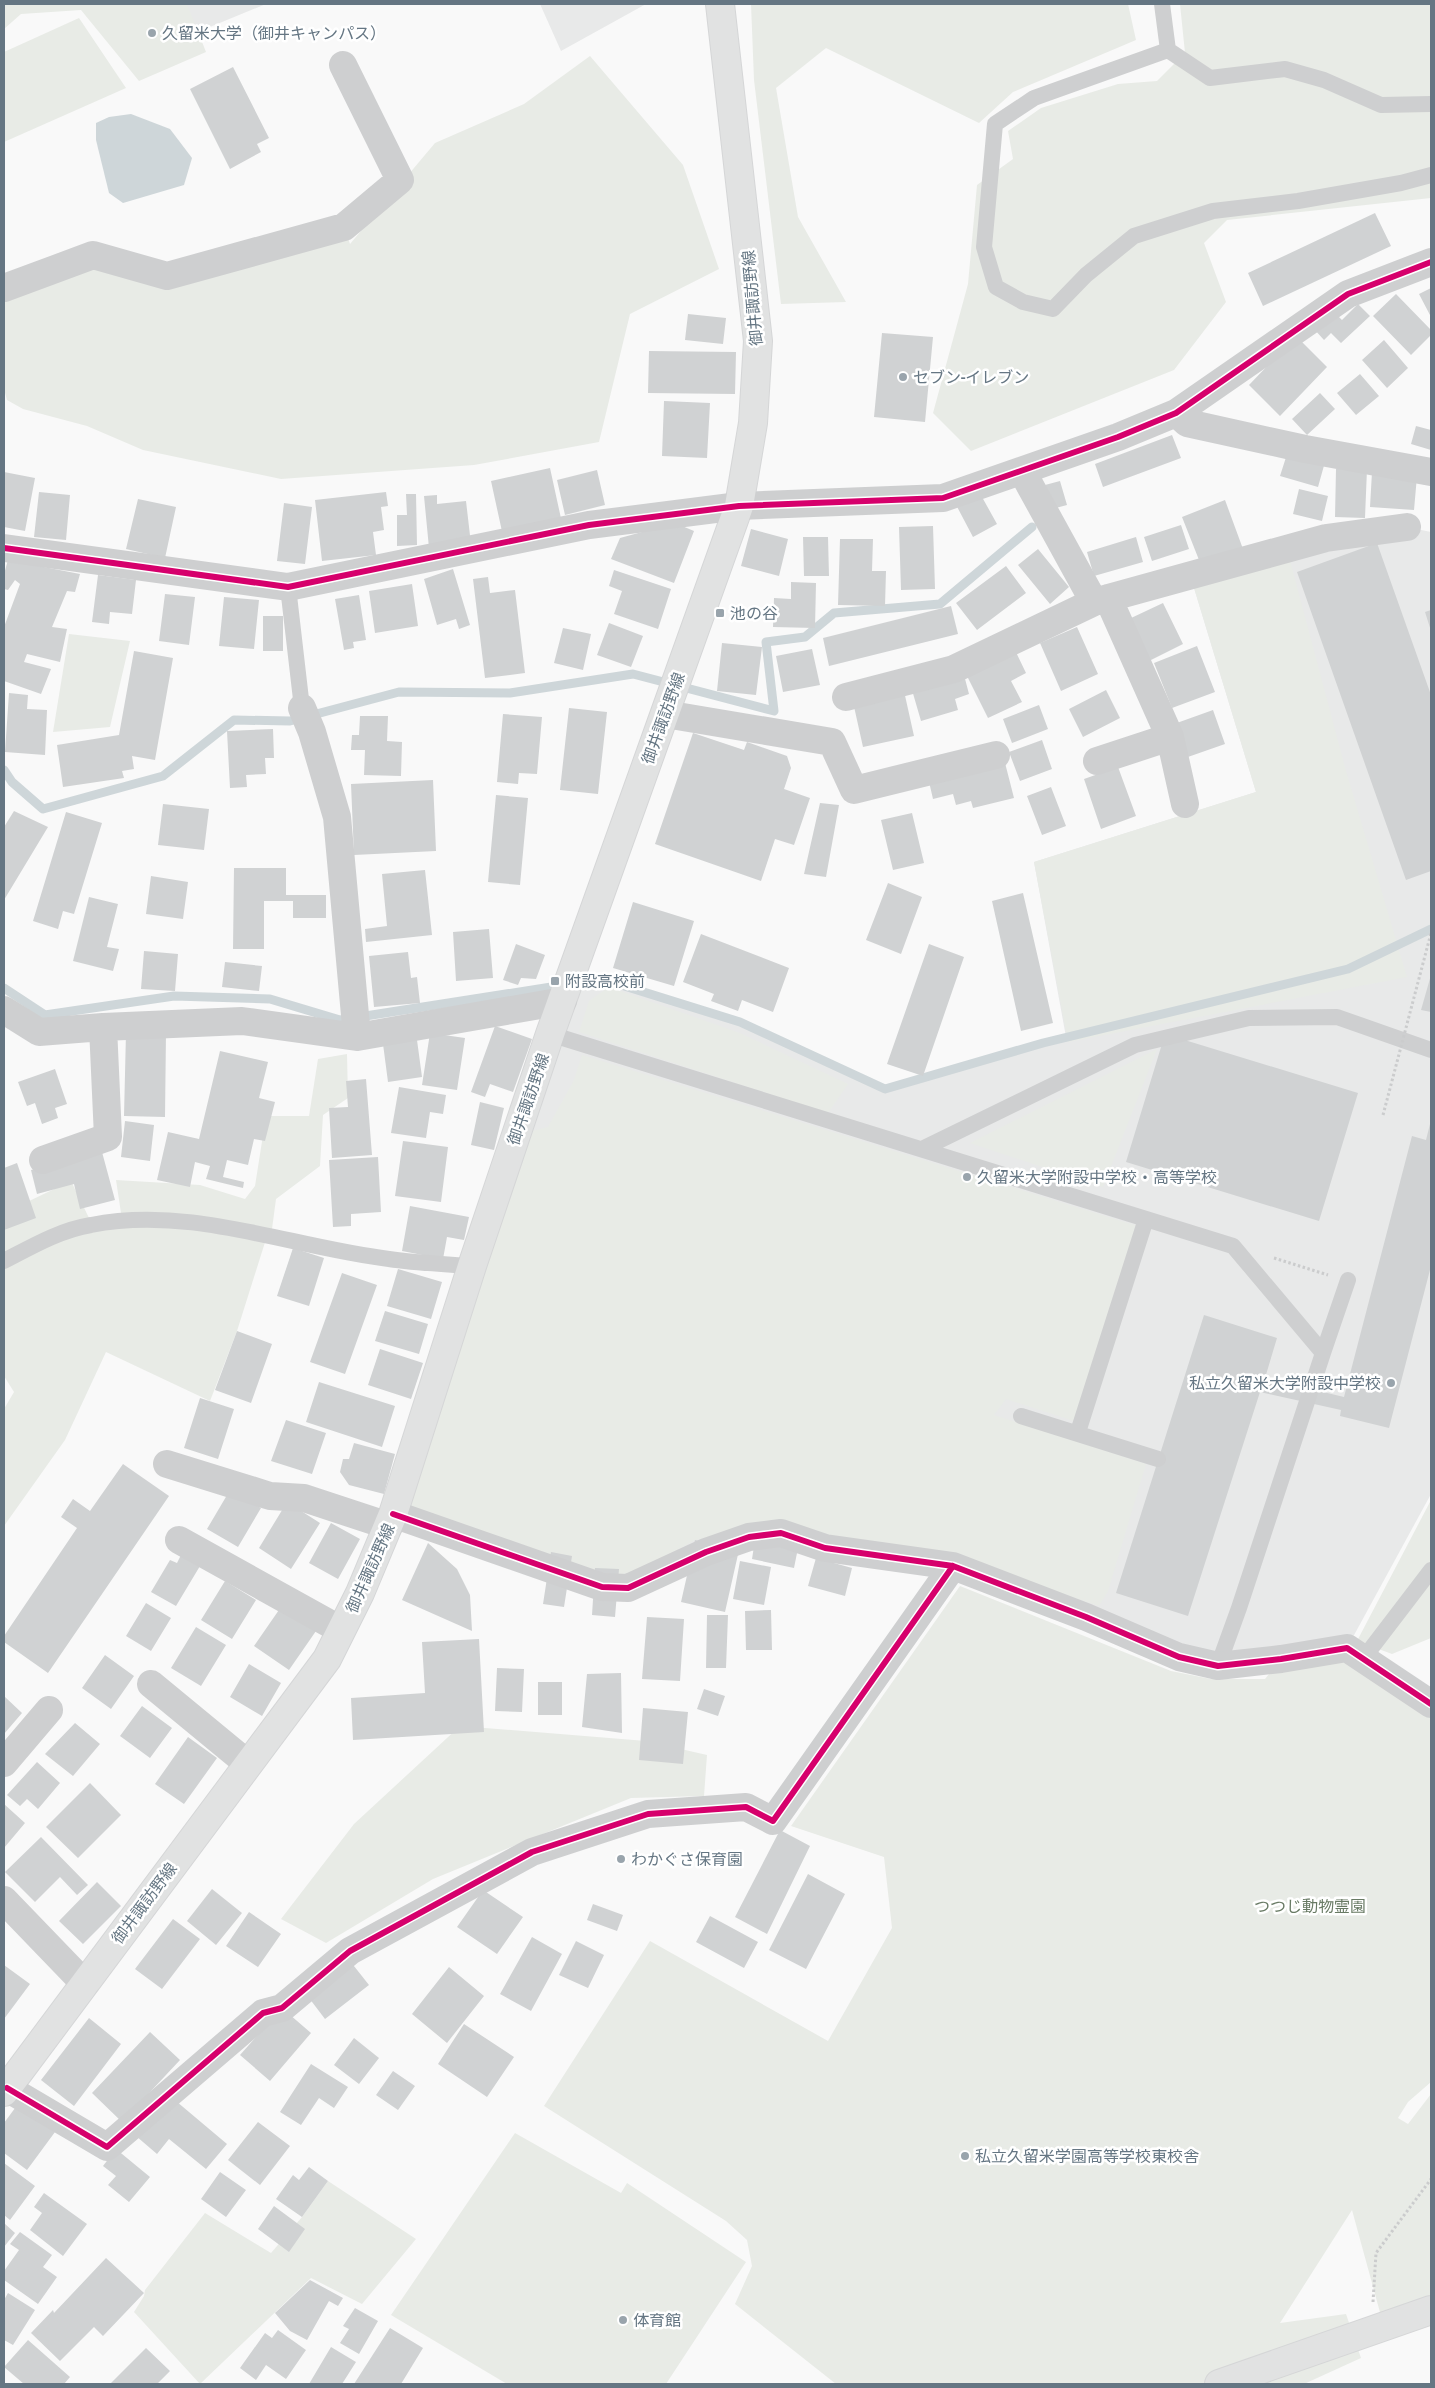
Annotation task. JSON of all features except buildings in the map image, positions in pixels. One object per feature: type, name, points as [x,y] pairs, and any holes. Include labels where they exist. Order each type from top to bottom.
[{"type":"main road","name":"御井諏訪野線","points":[[5,2090],[327,1659],[360,1593],[391,1520],[472,1266],[550,1034],[739,506],[753,424],[758,341],[720,4]]},
{"type":"main road","points":[[1219,2384],[1431,2310]]},
{"type":"street","points":[[4,288],[93,256],[168,276],[344,227],[400,180],[343,65]]},
{"type":"street","points":[[4,548],[288,587],[589,525],[739,506],[943,498],[1118,437],[1176,413],[1348,294],[1431,262]]},
{"type":"street","points":[[1176,413],[1187,423],[1305,449],[1431,472]]},
{"type":"street","points":[[1022,471],[1100,600],[1170,737],[1185,804]]},
{"type":"street","points":[[846,697],[954,669],[1100,600],[1326,538],[1407,527]]},
{"type":"street","points":[[302,708],[312,732],[337,817],[357,1037]]},
{"type":"street","points":[[665,714],[832,742],[854,790],[996,755]]},
{"type":"street","points":[[1097,761],[1170,737]]},
{"type":"street","points":[[4,1010],[40,1032],[103,1027],[242,1021],[357,1037],[563,1001]]},
{"type":"street","points":[[43,1160],[108,1137],[103,1027]]},
{"type":"street","points":[[166,1464],[270,1496],[304,1498],[391,1520],[602,1587],[628,1588],[706,1552],[749,1538],[782,1533],[825,1548],[953,1566],[1086,1617],[1179,1657],[1218,1666],[1348,1648],[1431,1704]]},
{"type":"street","points":[[179,1540],[341,1630]]},
{"type":"street","points":[[5,2090],[107,2147],[263,2013],[282,2008],[350,1951],[532,1852],[648,1814],[746,1807],[773,1821],[953,1566]]},
{"type":"street","points":[[151,1684],[248,1764]]},
{"type":"street","points":[[4,1763],[49,1710]]},
{"type":"street","points":[[4,1900],[85,1984]]},
{"type":"lane","points":[[1162,4],[1168,50],[1210,78],[1285,69],[1324,80],[1381,105],[1431,104]]},
{"type":"lane","points":[[1168,50],[1034,98],[995,124],[984,247],[996,287],[1023,302],[1053,309],[1086,275],[1134,236],[1213,211],[1298,201],[1401,183],[1431,175]]},
{"type":"lane","points":[[288,587],[302,708]]},
{"type":"lane","points":[[922,1149],[1135,1045],[1248,1018],[1337,1017],[1431,1050]]},
{"type":"lane","points":[[550,1034],[1233,1246],[1323,1353]]},
{"type":"lane","points":[[4,1261],[40,1243],[89,1225],[145,1218],[205,1224],[389,1260],[472,1266]]},
{"type":"lane","points":[[1078,1432],[1146,1219]]},
{"type":"lane","points":[[1218,1666],[1348,1280]]},
{"type":"lane","points":[[1021,1416],[1078,1432],[1158,1459]]},
{"type":"lane","points":[[1364,1659],[1431,1570]]},
{"type":"path","points":[[1382,1115],[1431,933]]},
{"type":"path","points":[[1233,1246],[1348,1280]]},
{"type":"path","points":[[1371,2331],[1376,2253],[1431,2179]]},
{"type":"shaded area","name":"久留米大学（御井キャンパス）","points":[[91,4],[266,4],[125,62]]},
{"type":"shaded area","points":[[540,4],[646,4],[561,51]]},
{"type":"shaded area","points":[[131,114],[170,129],[192,158],[184,185],[123,203],[109,193],[96,140],[96,123],[109,117]]},
{"type":"shaded area","name":"久留米大学附設中学校・高等学校","points":[[1407,527],[1431,532],[1431,1494],[1347,1648],[1179,1657],[953,1566],[781,1533],[628,1588],[472,1266],[569,984],[602,979],[740,1022],[885,1089],[1066,1037],[1034,862],[1256,792],[1190,575]]},
{"type":"green space","points":[[4,4],[187,4],[206,52],[139,81],[81,10],[21,14],[4,29]]},
{"type":"green space","points":[[751,4],[1128,4],[1136,40],[1013,92],[979,123],[826,48],[776,88],[798,217],[846,302],[781,304],[754,80]]},
{"type":"green space","points":[[1180,4],[1431,4],[1431,198],[1227,220],[1204,243],[1226,302],[1174,370],[971,451],[933,413],[968,284],[977,185],[1013,159],[1008,131],[1041,108],[1118,84],[1157,81],[1185,53]]},
{"type":"green space","points":[[79,18],[126,88],[4,142],[4,52]]},
{"type":"green space","points":[[590,56],[683,165],[719,269],[630,314],[599,442],[474,465],[281,479],[143,450],[87,426],[23,409],[7,400],[4,389],[4,288],[93,255],[167,276],[344,227],[350,244],[435,143],[524,104]]},
{"type":"green space","points":[[1288,553],[1346,771],[1407,977],[1068,1042],[1034,862],[1256,792],[1192,581]]},
{"type":"green space","points":[[69,634],[130,641],[110,727],[53,732]]},
{"type":"green space","points":[[609,987],[740,1033],[848,1084],[828,1113],[579,1032],[589,1001]]},
{"type":"green space","points":[[1157,1049],[1103,1187],[970,1143]]},
{"type":"green space","points":[[347,1054],[348,1098],[323,1115],[320,1166],[276,1199],[272,1229],[121,1213],[116,1180],[200,1185],[245,1199],[255,1186],[266,1116],[309,1116],[318,1059]]},
{"type":"green space","points":[[582,1055],[1138,1226],[1074,1421],[1006,1399],[994,1415],[1146,1464],[1108,1591],[1099,1606],[956,1559],[782,1527],[695,1540],[625,1579],[591,1575],[401,1510],[528,1132],[548,1127],[574,1080]]},
{"type":"green space","points":[[71,1181],[89,1218],[4,1256],[4,1213]]},
{"type":"green space","points":[[145,1218],[267,1236],[237,1331],[210,1401],[106,1352],[65,1440],[4,1526],[4,1409],[14,1392],[4,1376],[4,1261],[40,1243]]},
{"type":"green space","points":[[1431,1500],[1431,1638],[1392,1654],[1357,1641]]},
{"type":"green space","name":"つつじ動物霊園","points":[[960,1586],[1171,1671],[1211,1679],[1265,1679],[1281,1659],[1347,1648],[1431,1706],[1431,2082],[1408,2102],[1398,2118],[1408,2124],[1431,2094],[1431,2298],[1381,2316],[1352,2210],[1280,2323],[1346,2314],[1361,2358],[1304,2384],[836,2384],[735,2304],[752,2266],[747,2240],[726,2221],[544,2106],[650,1941],[828,2041],[892,1928],[884,1857],[791,1826]]},
{"type":"green space","points":[[460,1726],[646,1741],[707,1755],[704,1796],[631,1798],[433,1879],[326,1943],[281,1919],[354,1824]]},
{"type":"green space","points":[[515,2133],[621,2193],[627,2183],[746,2262],[666,2384],[507,2384],[391,2315]]},
{"type":"green space","points":[[328,2181],[416,2239],[362,2304],[311,2278],[200,2384],[134,2312],[144,2296],[145,2290],[205,2213],[271,2253],[302,2217]]},
{"type":"waterway","points":[[4,770],[12,782],[43,809],[163,776],[234,720],[290,721],[399,692],[510,693],[633,674],[774,711],[766,642],[805,637],[834,613],[940,604],[1032,527]]},
{"type":"waterway","points":[[4,988],[45,1015],[174,996],[270,999],[340,1020],[602,979],[740,1022],[885,1089],[1043,1043],[1348,969],[1431,929]]},
{"type":"cycle path","points":[[4,548],[288,587],[589,525],[739,506],[943,498],[1118,437],[1176,413],[1348,294],[1431,262]]},
{"type":"cycle path","points":[[393,1514],[602,1587],[628,1588],[706,1552],[749,1537],[781,1533],[825,1548],[953,1566],[1086,1617],[1179,1657],[1218,1666],[1281,1659],[1347,1648],[1431,1704]]},
{"type":"cycle path","points":[[7,2088],[107,2147],[263,2013],[282,2008],[350,1951],[532,1852],[648,1814],[746,1807],[773,1821],[953,1566]]},
{"type":"place","name":"久留米大学（御井キャンパス）","points":[[152,33]]},
{"type":"place","name":"セブン-イレブン","points":[[903,377]]},
{"type":"place","name":"池の谷","points":[[720,613]]},
{"type":"place","name":"附設高校前","points":[[555,981]]},
{"type":"place","name":"久留米大学附設中学校・高等学校","points":[[967,1177]]},
{"type":"place","name":"私立久留米大学附設中学校","points":[[1391,1383]]},
{"type":"place","name":"わかぐさ保育園","points":[[621,1859]]},
{"type":"place","name":"私立久留米学園高等学校東校舎","points":[[965,2156]]},
{"type":"place","name":"体育館","points":[[623,2320]]}]
